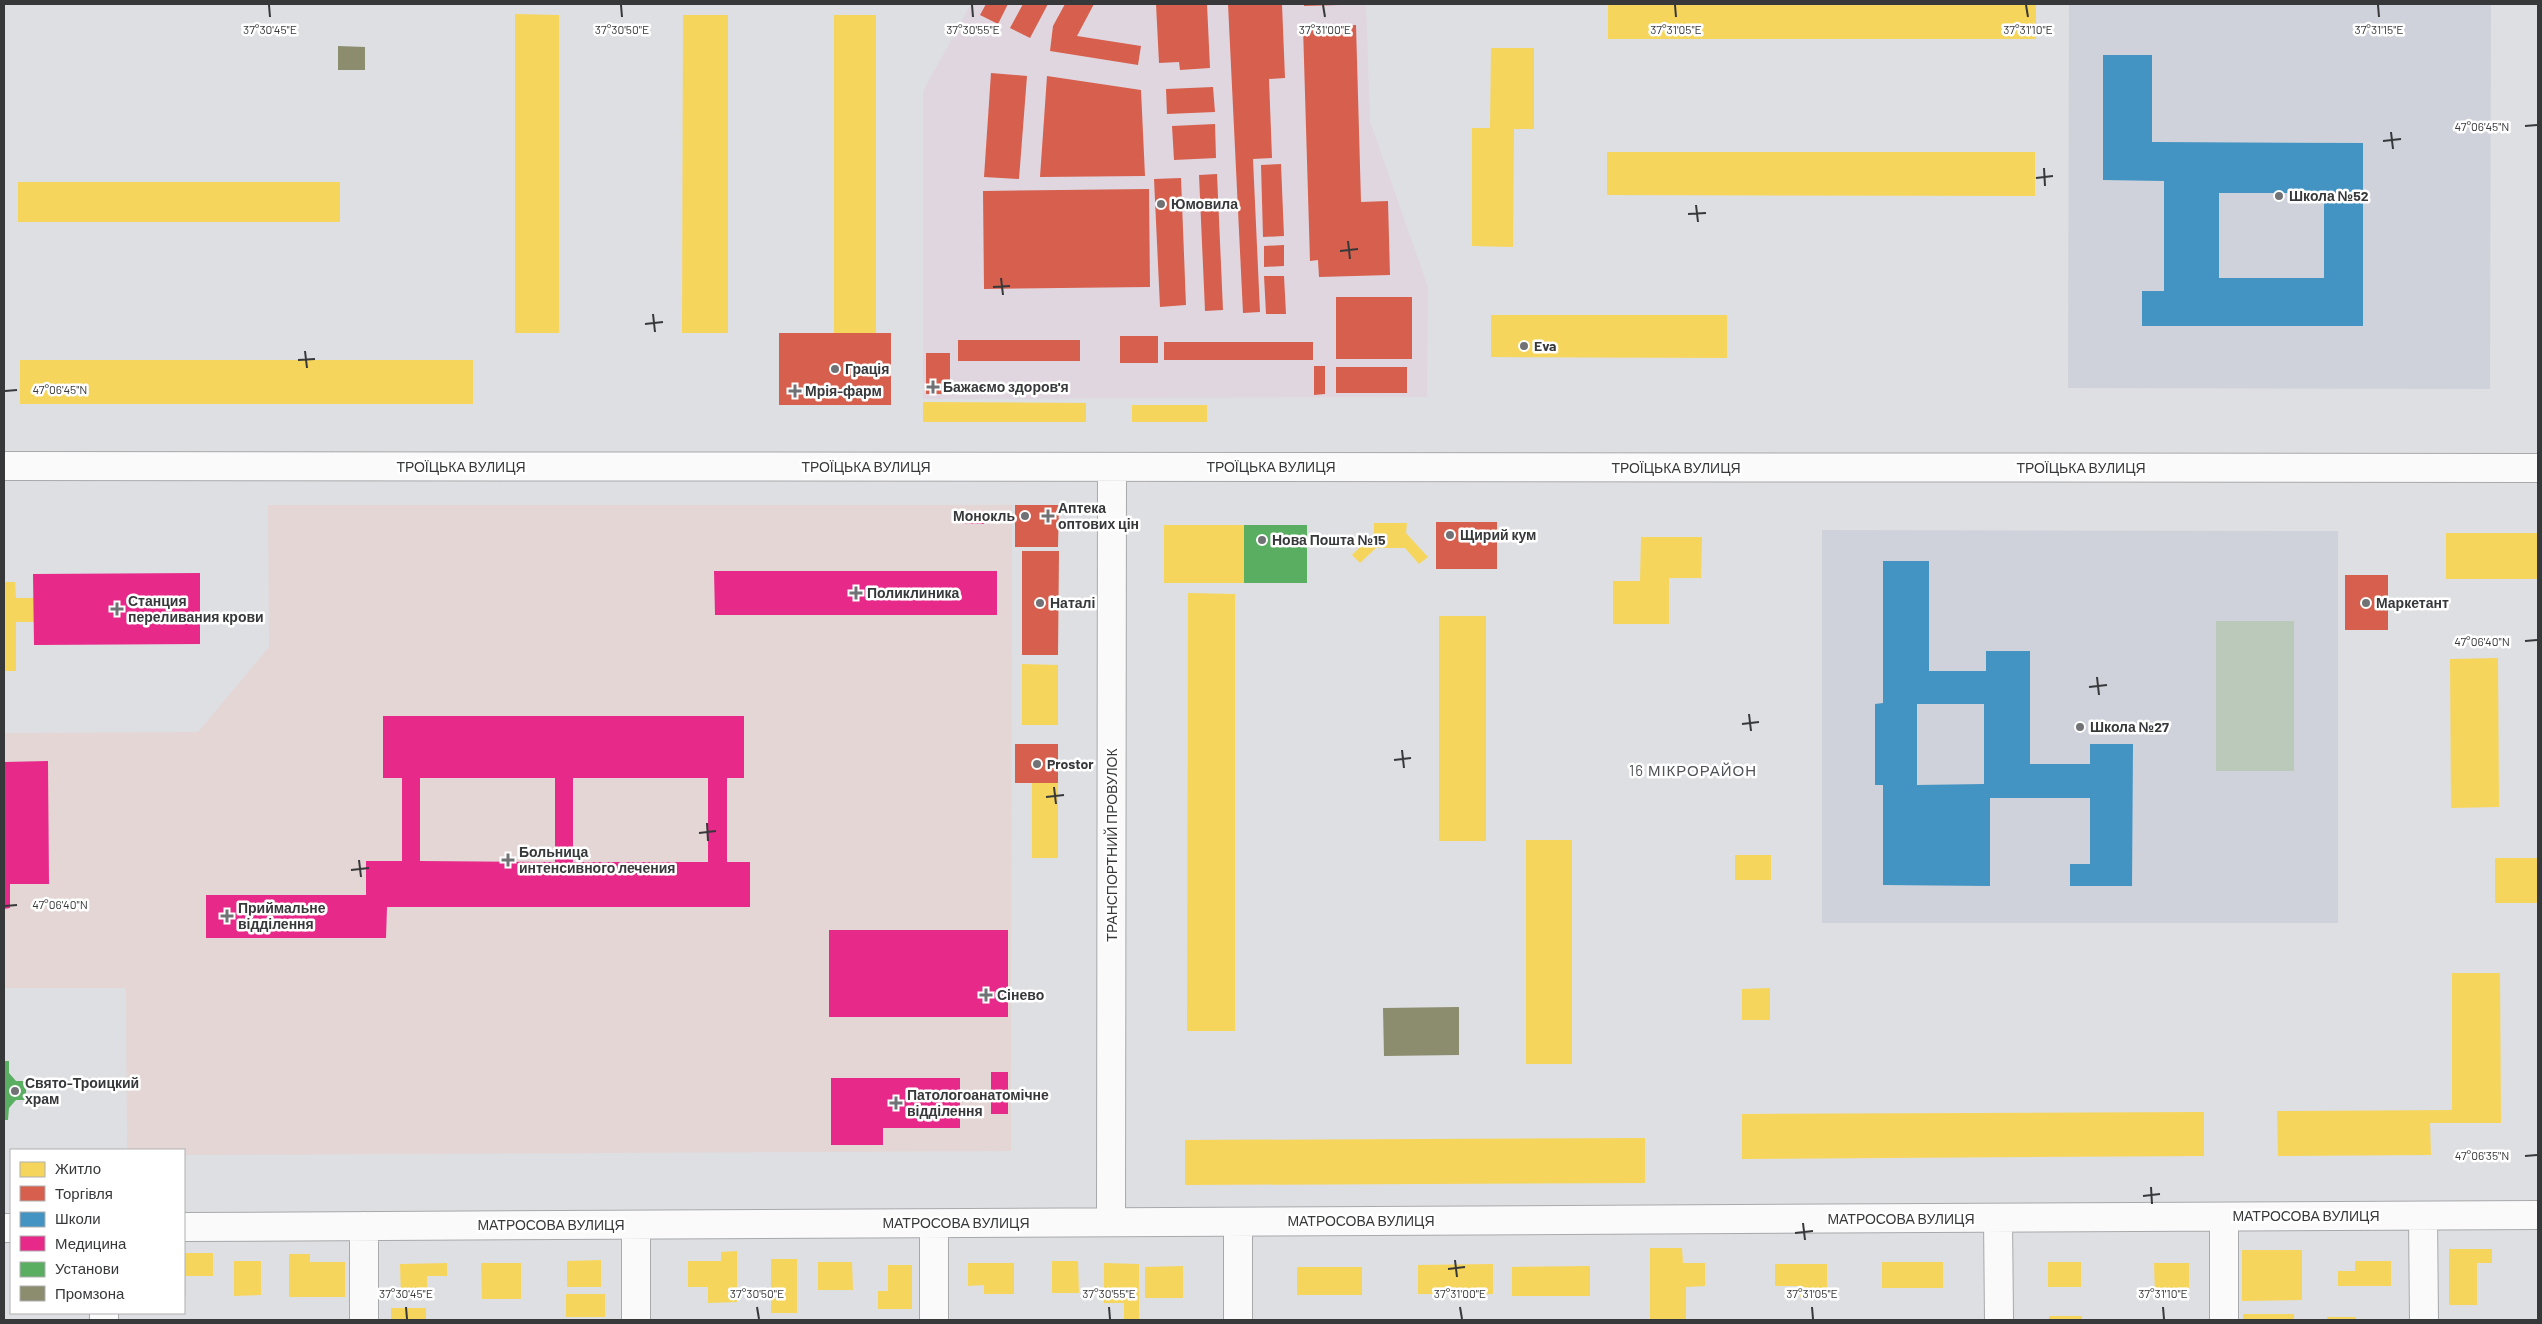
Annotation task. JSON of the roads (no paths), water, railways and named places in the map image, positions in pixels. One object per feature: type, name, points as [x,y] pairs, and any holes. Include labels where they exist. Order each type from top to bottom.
[{"type":"street","name":"ТРОЇЦЬКА ВУЛИЦЯ","points":[[4,466],[2538,468]]},
{"type":"street","name":"ТРАНСПОРТНИЙ ПРОВУЛОК","points":[[1111,1222],[1112,467]]},
{"type":"street","name":"МАТРОСОВА ВУЛИЦЯ","points":[[185,1227],[2538,1215]]},
{"type":"street","points":[[2423,1216],[2424,1320]]},
{"type":"street","points":[[2224,1217],[2224,1320]]},
{"type":"street","points":[[1998,1218],[1999,1320]]},
{"type":"street","points":[[1238,1222],[1238,1320]]},
{"type":"street","points":[[934,1224],[934,1320]]},
{"type":"street","points":[[636,1225],[636,1320]]},
{"type":"street","points":[[364,1226],[364,1320]]},
{"type":"place","name":"Школа №52","points":[[2279,196]]},
{"type":"place","name":"Юмовила","points":[[1161,204]]},
{"type":"place","name":"Eva","points":[[1524,346]]},
{"type":"place","name":"Грація","points":[[835,369]]},
{"type":"place","name":"Бажаємо здоров'я","points":[[933,387]]},
{"type":"place","name":"Мрія-фарм","points":[[795,391]]},
{"type":"place","name":"Монокль","points":[[1025,516]]},
{"type":"place","name":"Аптека оптових цін","points":[[1048,516]]},
{"type":"place","name":"Щирий кум","points":[[1450,535]]},
{"type":"place","name":"Нова Пошта №15","points":[[1262,540]]},
{"type":"place","name":"Поликлиника","points":[[856,593]]},
{"type":"place","name":"Наталі","points":[[1040,603]]},
{"type":"place","name":"Маркетант","points":[[2366,603]]},
{"type":"place","name":"Станция переливания крови","points":[[117,609]]},
{"type":"place","name":"Школа №27","points":[[2080,727]]},
{"type":"place","name":"Prostor","points":[[1037,764]]},
{"type":"place","name":"Больница интенсивного лечения","points":[[508,860]]},
{"type":"place","name":"Приймальне відділення","points":[[227,916]]},
{"type":"place","name":"Сінево","points":[[986,995]]},
{"type":"place","name":"Свято-Троицкий храм","points":[[15,1091]]},
{"type":"place","name":"Патологоанатомічне відділення","points":[[896,1103]]},
{"type":"district","name":"16 МІКРОРАЙОН","points":[[1693,771]]}]
